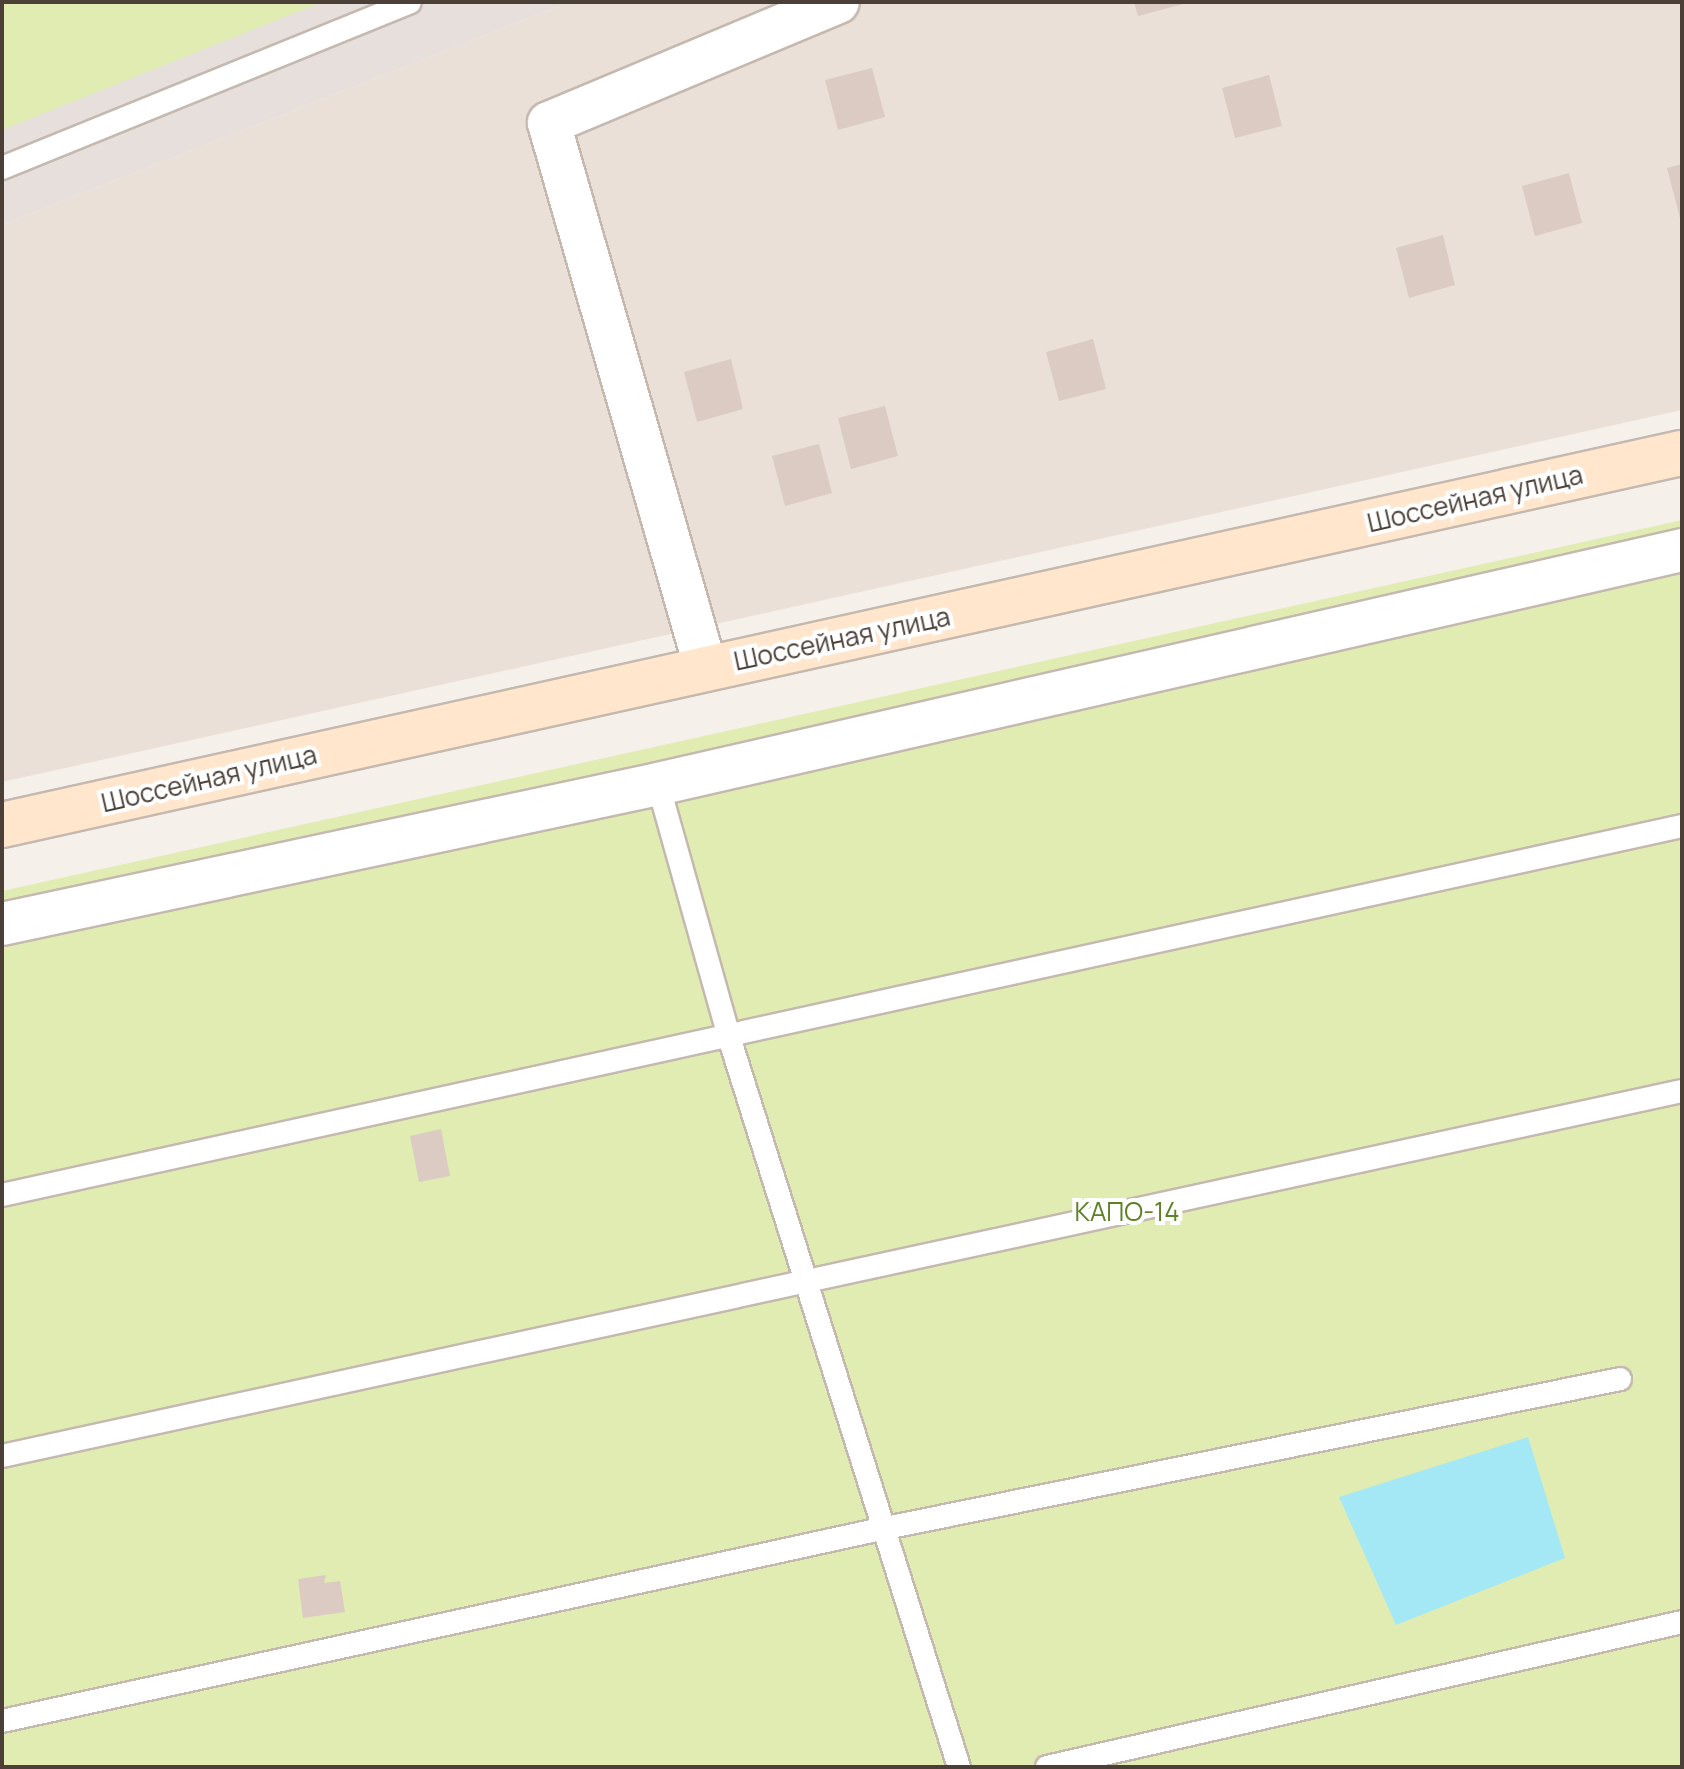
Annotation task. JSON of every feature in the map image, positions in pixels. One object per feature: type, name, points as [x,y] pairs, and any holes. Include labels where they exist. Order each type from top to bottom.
[{"type":"street","points":[[706,669],[549,123],[838,2]]},
{"type":"street","name":"Шоссейная улица","points":[[2,825],[1682,453]]},
{"type":"street","points":[[2,924],[658,784],[1682,550]]},
{"type":"lane","points":[[2,168],[410,2]]},
{"type":"lane","points":[[658,784],[729,1037],[881,1529],[959,1767]]},
{"type":"lane","points":[[2,1195],[1682,826]]},
{"type":"lane","points":[[2,1456],[1682,1091]]},
{"type":"lane","points":[[2,1721],[881,1529],[1620,1379]]},
{"type":"lane","points":[[1047,1767],[1682,1622]]},
{"type":"shaded area","points":[[2,2],[569,2],[2,225]]},
{"type":"shaded area","points":[[569,2],[1682,2],[1682,410],[2,782],[2,225]]},
{"type":"green space","points":[[2,2],[322,2],[2,130]]},
{"type":"green space","name":"КАПО-14","points":[[1682,520],[1682,1767],[2,1767],[2,891]]},
{"type":"water","points":[[1528,1437],[1565,1558],[1396,1625],[1339,1497]]},
{"type":"building","points":[[1134,2],[1187,2],[1187,3],[1138,16]]},
{"type":"building","points":[[872,68],[885,117],[838,130],[825,80]]},
{"type":"building","points":[[1269,75],[1282,126],[1235,138],[1222,88]]},
{"type":"building","points":[[1682,164],[1682,221],[1681,222],[1667,168]]},
{"type":"building","points":[[1569,173],[1582,223],[1535,236],[1522,186]]},
{"type":"building","points":[[1443,235],[1455,285],[1409,298],[1396,248]]},
{"type":"building","points":[[1093,339],[1106,389],[1059,401],[1046,352]]},
{"type":"building","points":[[731,359],[743,409],[697,422],[684,372]]},
{"type":"building","points":[[885,406],[898,456],[851,469],[838,418]]},
{"type":"building","points":[[819,444],[832,493],[785,506],[772,456]]},
{"type":"building","points":[[441,1129],[450,1176],[419,1182],[410,1136]]},
{"type":"building","points":[[326,1575],[324,1583],[340,1581],[345,1612],[303,1618],[298,1579]]}]
